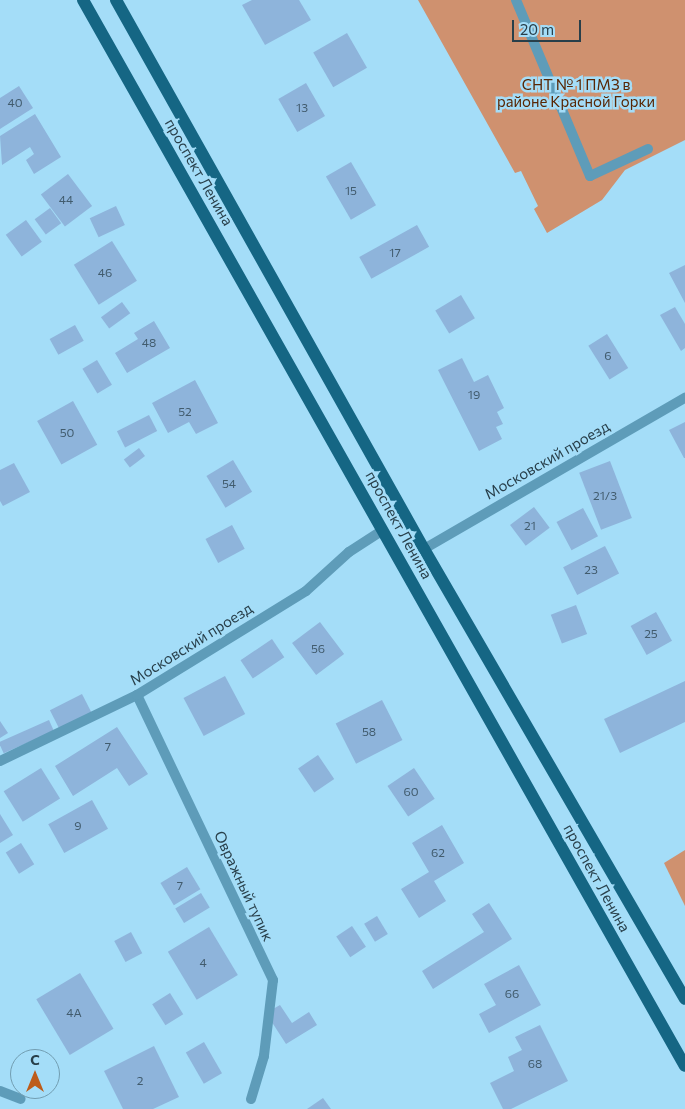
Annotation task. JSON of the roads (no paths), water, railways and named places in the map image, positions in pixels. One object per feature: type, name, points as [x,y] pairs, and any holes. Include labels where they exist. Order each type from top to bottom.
[{"type":"main road","name":"проспект Ленина","points":[[82,0],[685,1066]]},
{"type":"main road","name":"проспект Ленина","points":[[116,0],[424,548],[685,999]]},
{"type":"street","points":[[516,0],[590,176],[648,148]]},
{"type":"street","name":"Московский проезд","points":[[424,548],[685,398]]},
{"type":"street","name":"Московский проезд","points":[[0,761],[137,696],[306,591],[349,552],[383,530]]},
{"type":"street","name":"Овражный тупик","points":[[137,696],[273,980],[264,1056],[251,1099]]},
{"type":"park label","name":"СНТ № 1 ПМЗ в районе Красной Горки","points":[[576,92]]}]
